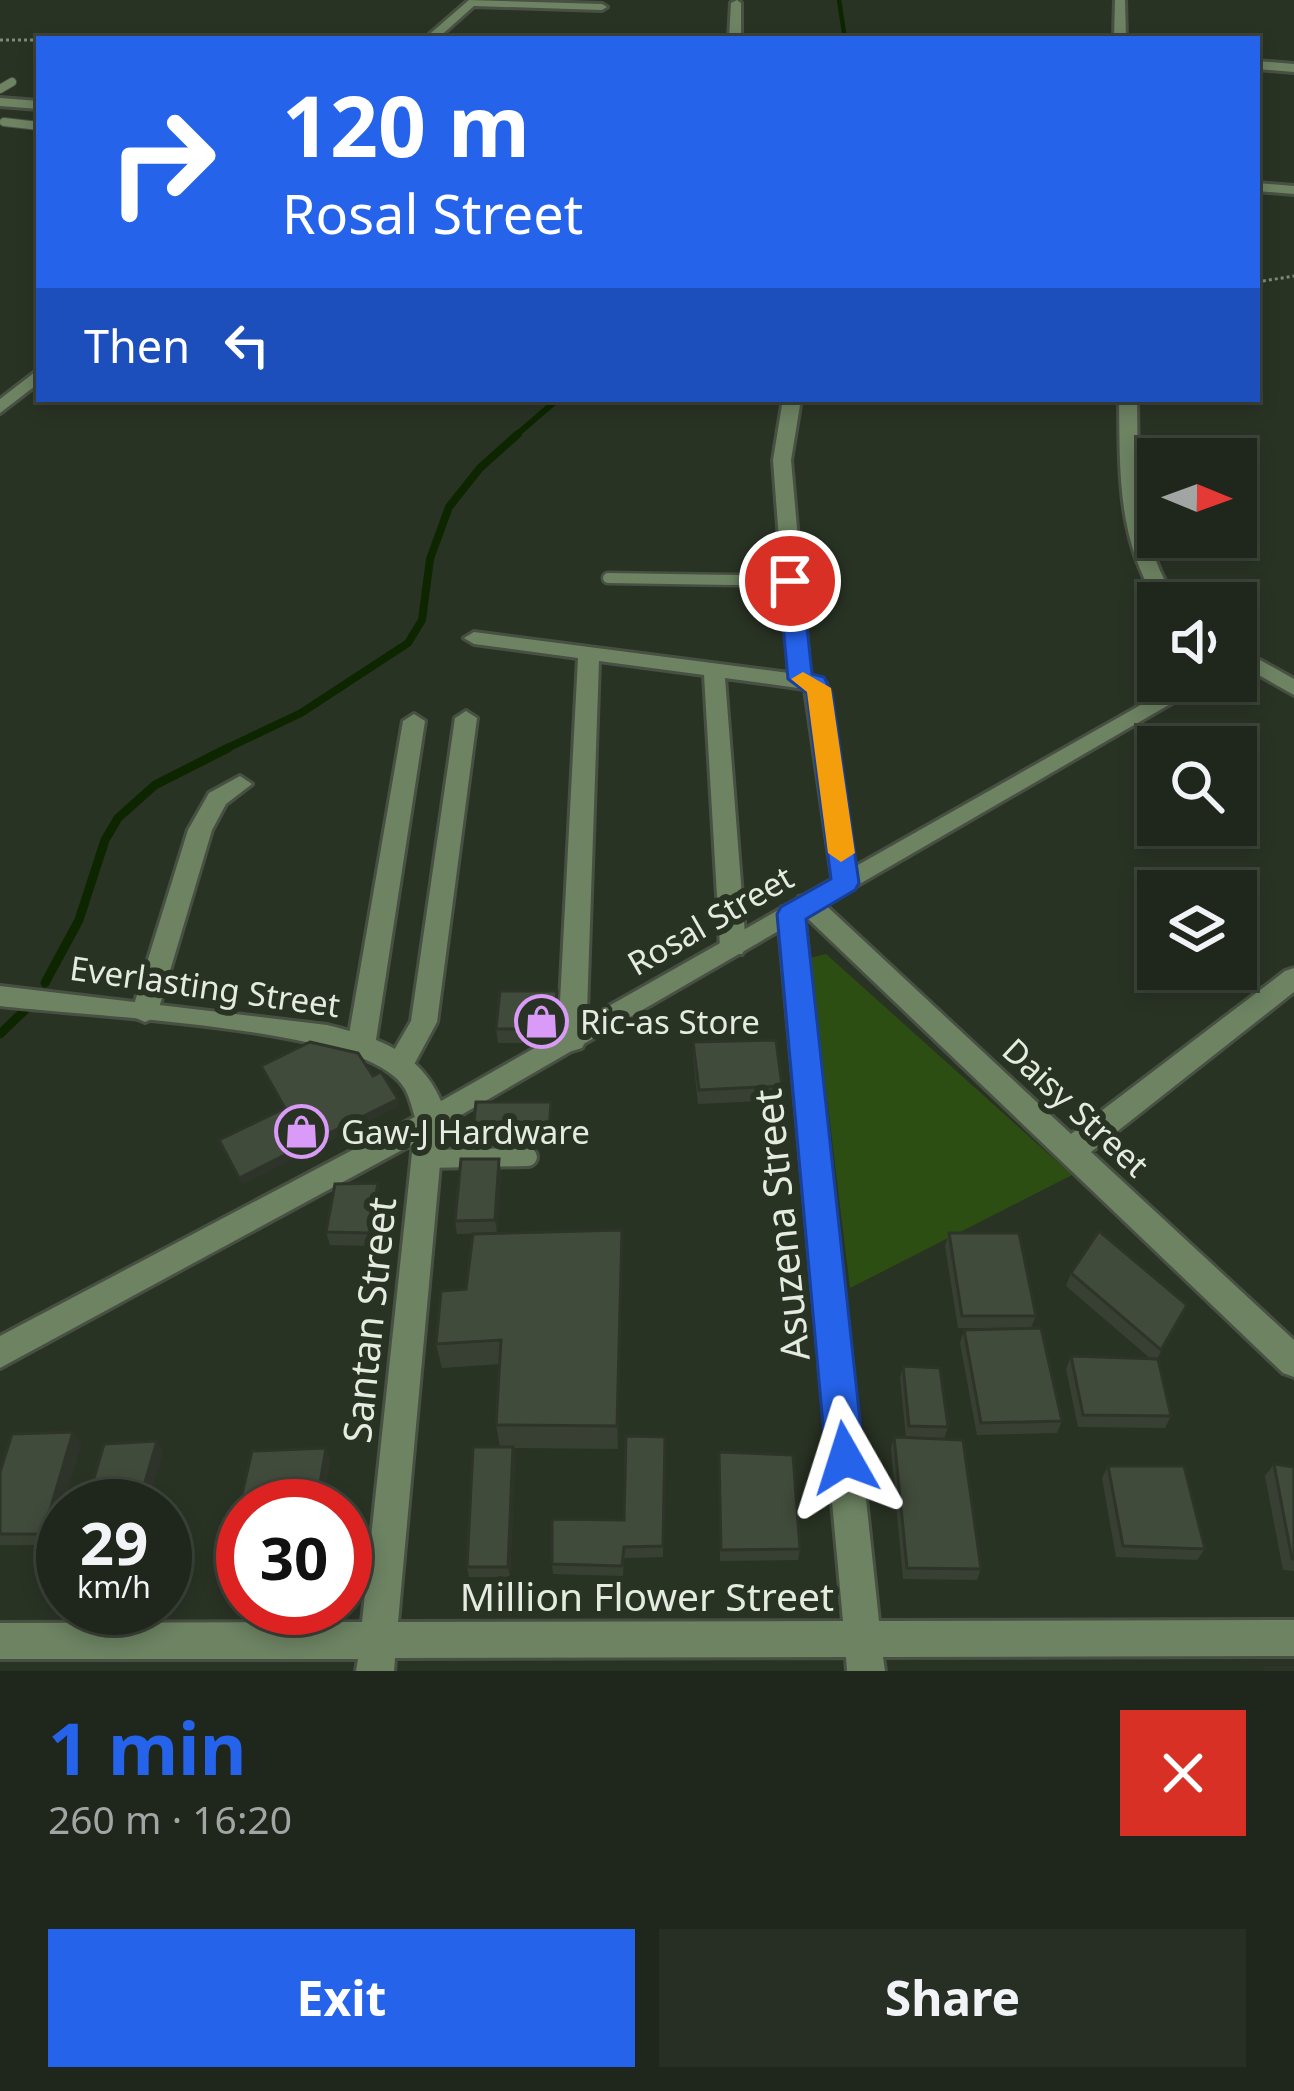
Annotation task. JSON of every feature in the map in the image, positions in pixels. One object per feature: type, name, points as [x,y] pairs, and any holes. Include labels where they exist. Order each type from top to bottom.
[{"type":"street","points":[[1120,0],[1120,36]]},
{"type":"street","points":[[433,36],[473,2],[602,7]]},
{"type":"street","points":[[735,36],[736,3]]},
{"type":"street","points":[[1260,65],[1294,68]]},
{"type":"street","points":[[0,102],[36,105]]},
{"type":"street","points":[[1260,188],[1294,190]]},
{"type":"street","points":[[0,408],[36,377]]},
{"type":"street","points":[[792,402],[782,460],[800,679]]},
{"type":"street","points":[[1128,402],[1133,524],[1154,582]]},
{"type":"street","points":[[473,638],[800,679],[819,688],[845,883]]},
{"type":"street","points":[[572,1040],[589,652]]},
{"type":"street","points":[[1257,667],[1294,688]]},
{"type":"street","points":[[714,668],[733,947]]},
{"type":"street","name":"Rosal Street","points":[[0,1353],[430,1121],[1162,702]]},
{"type":"street","points":[[430,1121],[425,1092],[400,1064],[424,1022],[466,718]]},
{"type":"street","points":[[361,1046],[414,721]]},
{"type":"street","points":[[145,1011],[200,830],[217,799],[240,784]]},
{"type":"street","name":"Daisy Street","points":[[800,909],[1070,1151],[1294,1362]]},
{"type":"street","name":"Asuzena Street","points":[[800,909],[864,1655]]},
{"type":"street","points":[[1070,1151],[1294,978]]},
{"type":"street","name":"Everlasting Street","points":[[0,997],[262,1025],[361,1046],[400,1064]]},
{"type":"street","name":"Santan Street","points":[[377,1656],[430,1121]]},
{"type":"street","name":"Million Flower Street","points":[[0,1641],[377,1656],[864,1655],[1294,1638]]},
{"type":"lane","points":[[0,88],[11,82]]},
{"type":"lane","points":[[4,122],[36,126]]},
{"type":"lane","points":[[608,578],[790,581]]},
{"type":"lane","points":[[427,1160],[528,1156]]},
{"type":"path","points":[[0,40],[36,40]]},
{"type":"path","points":[[1260,282],[1294,276]]},
{"type":"green space","points":[[826,954],[1072,1175],[850,1288],[810,958]]},
{"type":"building","points":[[500,991],[557,991],[555,1014],[522,1014],[521,1029],[496,1029]]},
{"type":"building","points":[[776,1040],[782,1086],[699,1090],[693,1042]]},
{"type":"building","name":"Gaw-J Hardware","points":[[310,1042],[358,1053],[373,1076],[381,1072],[398,1099],[239,1178],[219,1140],[285,1108],[261,1066]]},
{"type":"building","points":[[476,1102],[551,1102],[549,1133],[473,1132]]},
{"type":"building","points":[[461,1159],[499,1159],[495,1220],[455,1221]]},
{"type":"building","points":[[378,1183],[369,1233],[326,1232],[335,1184]]},
{"type":"building","points":[[622,1230],[617,1426],[496,1425],[501,1340],[436,1344],[441,1291],[466,1289],[473,1234]]},
{"type":"building","points":[[1099,1231],[1187,1305],[1161,1350],[1071,1273]]},
{"type":"building","points":[[949,1233],[1019,1233],[1036,1316],[962,1316]]},
{"type":"building","points":[[1041,1328],[1062,1421],[981,1423],[964,1330]]},
{"type":"building","points":[[1071,1356],[1158,1359],[1171,1416],[1083,1415]]},
{"type":"building","points":[[903,1366],[940,1368],[948,1427],[909,1426]]},
{"type":"building","points":[[73,1432],[59,1479],[36,1479],[36,1534],[0,1534],[0,1472],[12,1434]]},
{"type":"building","points":[[626,1436],[665,1437],[663,1546],[624,1547],[622,1566],[552,1564],[552,1519],[624,1520]]},
{"type":"building","points":[[894,1437],[963,1440],[981,1569],[907,1568]]},
{"type":"building","points":[[157,1441],[146,1479],[94,1479],[104,1444]]},
{"type":"building","points":[[473,1447],[513,1447],[508,1567],[467,1567]]},
{"type":"building","points":[[326,1448],[321,1479],[246,1479],[252,1451]]},
{"type":"building","points":[[719,1452],[793,1455],[800,1549],[721,1550]]},
{"type":"building","points":[[1274,1464],[1294,1467],[1294,1559],[1292,1559]]},
{"type":"building","points":[[1108,1466],[1184,1466],[1205,1549],[1123,1546]]},
{"type":"waterway","points":[[839,0],[845,36]]},
{"type":"waterway","points":[[514,437],[555,402]]},
{"type":"waterway","points":[[221,751],[301,713],[408,643],[422,620],[430,559],[449,507],[480,468],[518,434]]},
{"type":"waterway","points":[[45,983],[79,920],[105,840],[118,818],[155,785],[228,748]]},
{"type":"waterway","points":[[0,1034],[26,1009]]},
{"type":"slow traffic","points":[[803,679],[819,688],[841,853]]},
{"type":"place","name":"Ric-as Store","points":[[541,1021]]},
{"type":"place","name":"Gaw-J Hardware","points":[[302,1131]]},
{"type":"route","points":[[790,581],[800,679],[815,683],[820,693],[845,883],[791,914],[845,1458]]}]
